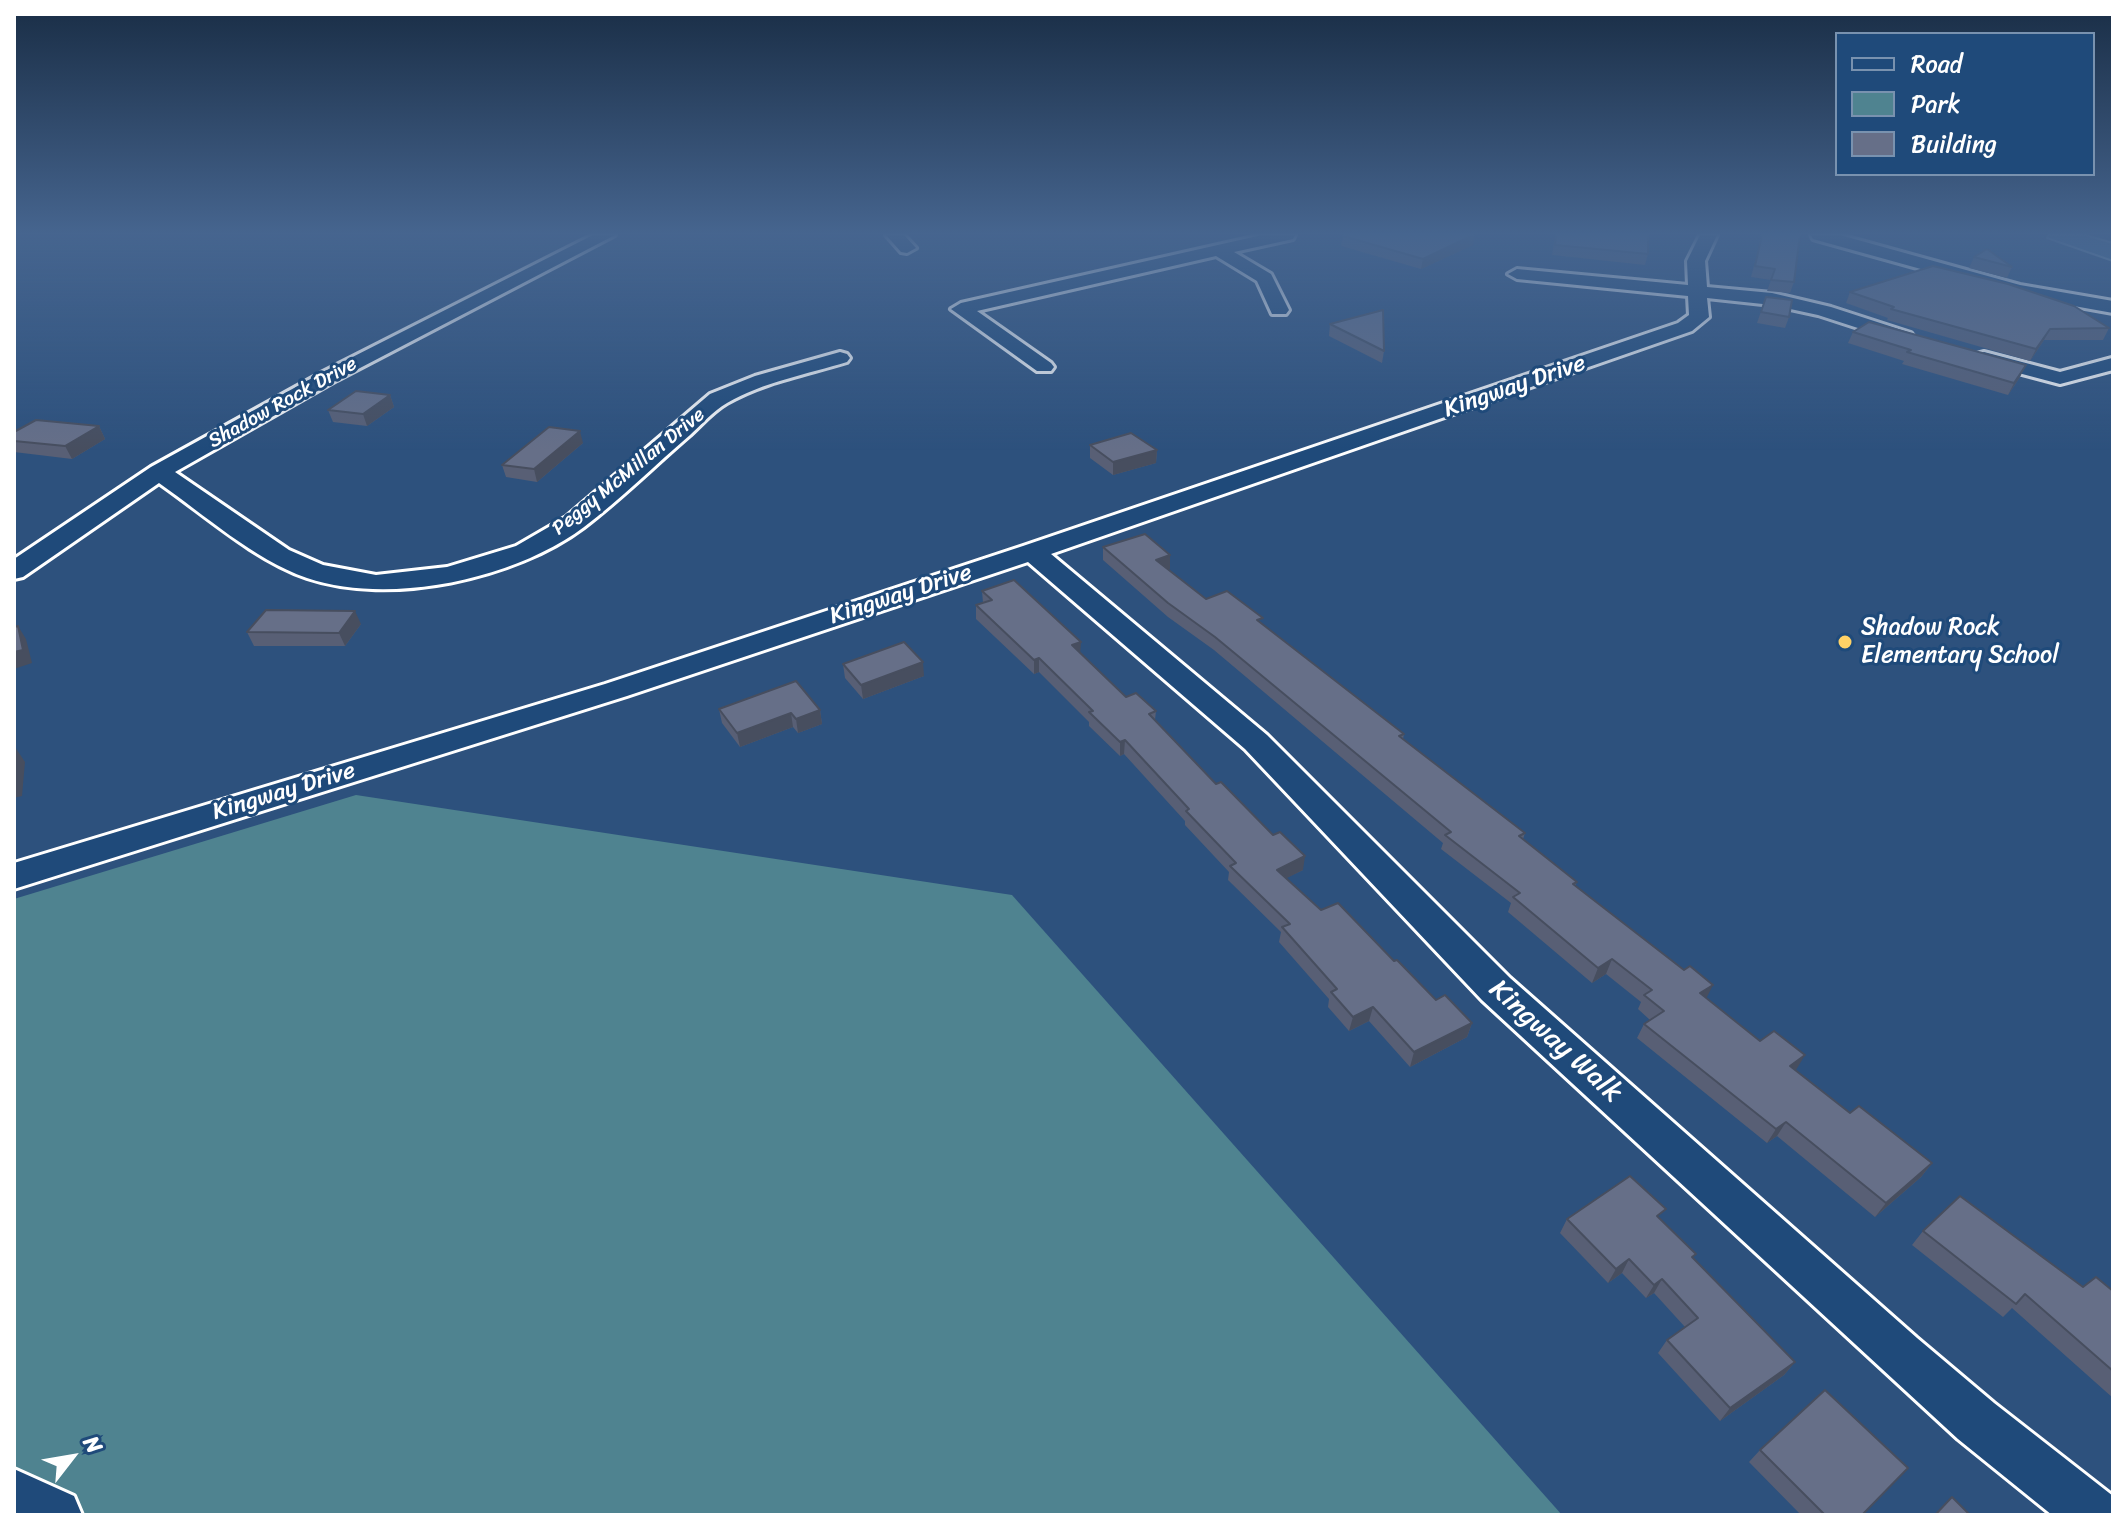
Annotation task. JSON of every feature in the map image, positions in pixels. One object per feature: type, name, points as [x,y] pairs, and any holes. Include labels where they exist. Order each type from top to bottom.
[{"type":"street","name":"Shadow Rock Drive","points":[[14,571],[159,472],[330,376],[467,306]]},
{"type":"street","points":[[972,306],[961,309],[1044,367]]},
{"type":"street","name":"Kingway Drive","points":[[14,876],[616,690],[1032,552],[1685,327],[1699,317],[1698,306]]},
{"type":"street","points":[[1804,306],[1923,342]]},
{"type":"street","points":[[1962,352],[2060,378],[2112,364]]},
{"type":"street","name":"Peggy McMillan Drive","points":[[159,472],[280,556],[316,572],[376,583],[423,579],[525,552],[575,522],[718,399],[762,380],[840,358]]},
{"type":"street","name":"Kingway Walk","points":[[1032,552],[1256,742],[1496,989],[1900,1355],[1976,1421],[2094,1515]]},
{"type":"street","points":[[14,1495],[55,1515]]},
{"type":"green space","points":[[356,795],[1012,895],[1562,1515],[14,1515],[14,899]]},
{"type":"building","points":[[1763,306],[1791,306],[1789,317],[1761,312]]},
{"type":"building","points":[[2075,306],[2109,328],[2050,329],[2036,349],[1891,309]]},
{"type":"building","points":[[1383,310],[1384,351],[1330,324]]},
{"type":"building","points":[[1869,322],[2026,365],[2014,383],[1907,352],[1911,350],[1853,332]]},
{"type":"building","points":[[356,391],[390,395],[363,414],[328,410]]},
{"type":"building","points":[[36,420],[99,426],[65,446],[14,441],[14,432]]},
{"type":"building","points":[[549,427],[580,431],[534,469],[502,465]]},
{"type":"building","points":[[1131,433],[1157,450],[1113,462],[1090,445]]},
{"type":"building","points":[[1145,534],[1170,555],[1156,560],[1206,599],[1227,591],[1263,618],[1257,620],[1404,734],[1399,736],[1525,833],[1519,836],[1577,882],[1573,884],[1684,970],[1690,966],[1713,985],[1700,993],[1760,1041],[1774,1031],[1805,1055],[1790,1066],[1850,1113],[1859,1106],[1932,1163],[1886,1203],[1786,1122],[1776,1129],[1644,1024],[1664,1011],[1644,995],[1652,990],[1612,959],[1598,968],[1513,897],[1520,893],[1445,835],[1451,832],[1103,547]]},
{"type":"building","points":[[1014,580],[1081,642],[1072,645],[1126,697],[1136,693],[1156,711],[1149,714],[1216,784],[1221,782],[1273,835],[1280,832],[1305,856],[1277,870],[1321,910],[1338,903],[1436,1000],[1445,995],[1472,1023],[1414,1052],[1373,1007],[1353,1017],[1331,992],[1337,989],[1282,927],[1290,924],[1230,866],[1236,863],[1186,811],[1189,809],[1125,740],[1120,742],[1039,658],[1034,660],[976,605],[992,600],[982,591]]},
{"type":"building","points":[[266,610],[355,611],[339,633],[247,632]]},
{"type":"building","points":[[18,626],[23,650],[14,652],[14,627]]},
{"type":"building","points":[[904,642],[923,662],[861,685],[843,664]]},
{"type":"building","points":[[796,681],[820,710],[796,719],[791,713],[737,733],[719,709]]},
{"type":"building","points":[[1630,1176],[1666,1209],[1657,1216],[1696,1254],[1692,1257],[1795,1362],[1730,1408],[1667,1340],[1698,1318],[1662,1279],[1654,1285],[1629,1259],[1616,1269],[1567,1219]]},
{"type":"building","points":[[1960,1196],[2083,1287],[2096,1277],[2113,1291],[2113,1371],[2025,1294],[2016,1304],[1923,1231]]},
{"type":"building","points":[[1825,1390],[1908,1468],[1862,1515],[1825,1515],[1760,1450]]},
{"type":"building","points":[[1952,1497],[1970,1515],[1935,1515]]},
{"type":"place","name":"Shadow Rock Elementary School","points":[[1845,642]]}]
